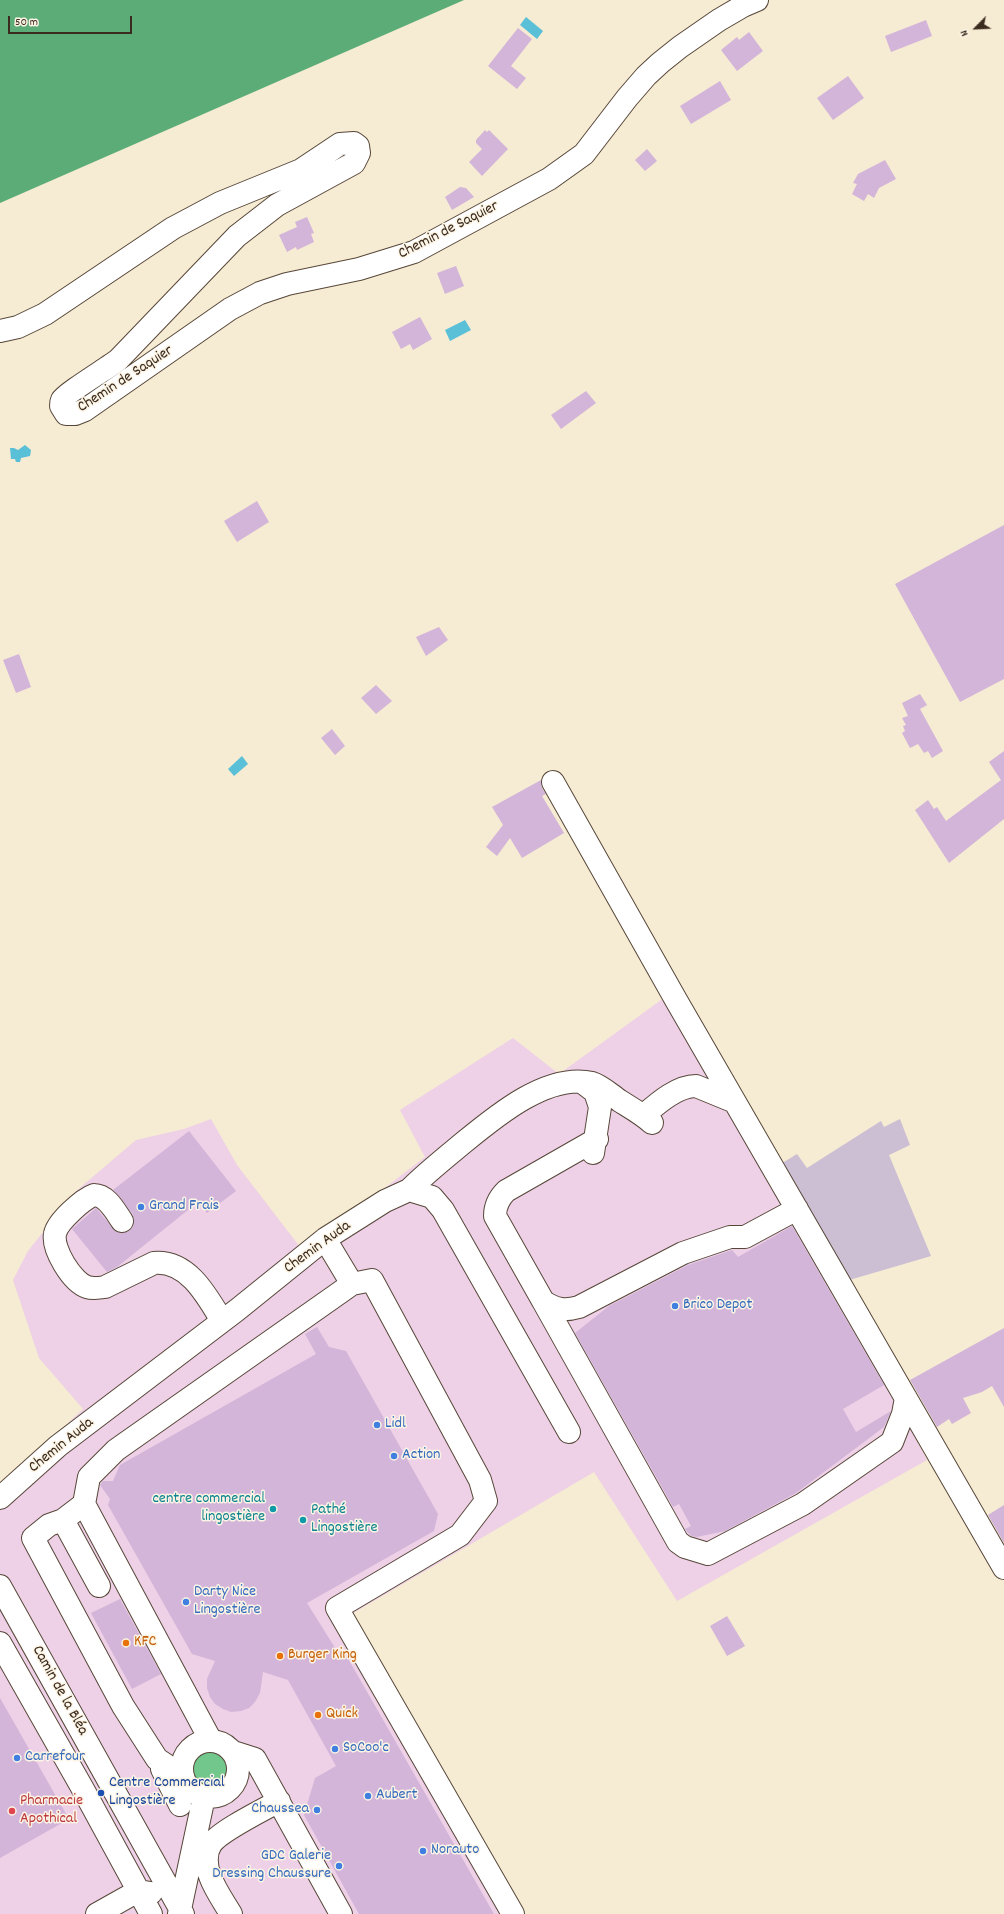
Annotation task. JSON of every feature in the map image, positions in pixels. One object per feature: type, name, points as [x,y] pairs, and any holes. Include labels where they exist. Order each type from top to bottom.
[{"type":"street","name":"Chemin de Saquier","points":[[0,330],[18,327],[45,314],[173,228],[220,203],[302,170],[340,144],[354,143],[358,146],[359,152],[354,164],[277,205],[237,236],[118,360],[99,374],[68,393],[62,400],[61,406],[66,414],[70,415],[80,412],[104,398],[230,309],[260,293],[287,284],[359,269],[414,252],[549,179],[584,154],[627,98],[646,76],[660,63],[719,20],[743,6],[757,0]]},
{"type":"street","points":[[552,782],[1004,1568]]},
{"type":"street","points":[[582,1082],[593,1083],[648,1119],[656,1105],[683,1088],[689,1086],[696,1086],[735,1102]]},
{"type":"street","points":[[582,1082],[594,1092],[599,1102],[600,1115],[594,1148],[506,1191],[497,1203],[495,1216],[678,1542],[685,1547],[708,1554],[803,1504],[892,1442],[903,1414],[906,1398]]},
{"type":"street","name":"Chemin Auda","points":[[0,1498],[58,1446],[222,1321],[325,1239],[385,1201],[409,1190],[433,1167],[473,1134],[516,1102],[556,1085],[582,1082]]},
{"type":"street","points":[[409,1190],[432,1197],[443,1210],[569,1432]]},
{"type":"street","points":[[122,1221],[107,1200],[102,1196],[94,1195],[89,1197],[61,1222],[55,1232],[54,1242],[62,1261],[78,1282],[87,1287],[101,1288],[154,1263],[162,1262],[170,1264],[180,1268],[193,1278],[222,1321]]},
{"type":"street","points":[[543,1301],[562,1310],[569,1310],[579,1307],[677,1256],[730,1237],[745,1237],[797,1209]]},
{"type":"street","points":[[325,1239],[352,1284]]},
{"type":"street","points":[[211,1741],[84,1504],[89,1477],[116,1450],[352,1284],[372,1280],[480,1480],[486,1501],[460,1535],[337,1608],[512,1914]]},
{"type":"street","points":[[84,1504],[63,1520],[49,1525],[33,1538],[124,1706],[157,1759],[180,1805]]},
{"type":"street","points":[[63,1520],[99,1586]]},
{"type":"street","name":"Camin de la Bléa","points":[[0,1586],[179,1909]]},
{"type":"street","name":"Camin de la Bléa","points":[[0,1643],[84,1791],[151,1914]]},
{"type":"street","points":[[233,1752],[238,1767],[234,1784],[221,1795],[204,1797],[196,1794],[188,1787],[183,1779],[183,1760],[194,1746],[202,1742],[211,1741],[226,1746],[233,1752],[255,1759],[340,1914]]},
{"type":"street","points":[[157,1759],[172,1769],[182,1769]]},
{"type":"street","points":[[97,1914],[138,1891],[162,1895],[179,1909],[204,1797]]},
{"type":"street","points":[[231,1914],[210,1876],[207,1859],[208,1849],[211,1844],[223,1834],[279,1801]]},
{"type":"shaded area","points":[[668,995],[854,1323],[927,1460],[677,1601],[594,1472],[350,1615],[518,1914],[0,1914],[0,1483],[17,1471],[83,1409],[39,1358],[13,1280],[28,1251],[75,1192],[136,1140],[184,1129],[211,1119],[237,1165],[303,1251],[425,1157],[400,1110],[513,1038],[559,1074]]},
{"type":"shaded area","points":[[900,1119],[910,1145],[889,1155],[931,1256],[846,1281],[779,1165],[797,1154],[807,1168],[881,1121],[884,1127]]},
{"type":"green space","points":[[0,0],[464,0],[0,203]]},
{"type":"green space","points":[[207,1752],[215,1752],[222,1755],[228,1761],[231,1772],[228,1783],[222,1789],[215,1792],[207,1792],[200,1789],[194,1783],[191,1776],[191,1768],[194,1761],[200,1755]]},
{"type":"water","points":[[526,17],[543,31],[537,39],[520,25]]},
{"type":"water","points":[[465,320],[471,330],[450,341],[445,330]]},
{"type":"water","points":[[25,445],[31,450],[30,456],[21,458],[20,462],[16,462],[15,459],[11,459],[10,448],[18,450]]},
{"type":"water","points":[[242,756],[248,764],[234,776],[228,769]]},
{"type":"building","points":[[926,20],[932,36],[891,52],[885,36]]},
{"type":"building","points":[[518,28],[532,39],[511,66],[526,78],[517,89],[488,66]]},
{"type":"building","points":[[749,32],[763,51],[737,71],[721,50],[737,37],[739,40]]},
{"type":"building","points":[[848,76],[864,98],[833,120],[817,98]]},
{"type":"building","points":[[720,81],[731,100],[691,124],[680,106]]},
{"type":"building","points":[[485,130],[487,132],[489,130],[508,149],[482,176],[469,162],[482,149],[476,143],[476,140]]},
{"type":"building","points":[[647,149],[657,161],[645,171],[635,160]]},
{"type":"building","points":[[885,160],[896,179],[879,188],[874,198],[868,194],[864,201],[852,194],[857,184],[853,183],[858,174]]},
{"type":"building","points":[[460,187],[466,188],[474,197],[452,210],[445,197]]},
{"type":"building","points":[[307,217],[314,233],[311,234],[314,242],[297,250],[296,247],[287,252],[279,235],[297,227],[295,222]]},
{"type":"building","points":[[456,266],[464,286],[445,294],[437,273]]},
{"type":"building","points":[[420,317],[432,339],[413,350],[410,344],[401,349],[392,332]]},
{"type":"building","points":[[586,391],[596,403],[561,429],[551,415]]},
{"type":"building","points":[[257,501],[269,522],[237,542],[224,521]]},
{"type":"building","points":[[1004,525],[1004,679],[960,702],[895,584]]},
{"type":"building","points":[[439,627],[448,640],[426,656],[416,637]]},
{"type":"building","points":[[19,654],[31,687],[16,693],[3,660]]},
{"type":"building","points":[[376,685],[392,701],[376,714],[361,698]]},
{"type":"building","points":[[920,694],[927,705],[920,709],[943,751],[932,758],[928,751],[924,753],[918,744],[910,748],[902,733],[905,731],[903,726],[906,725],[902,718],[908,716],[902,703]]},
{"type":"building","points":[[332,729],[345,746],[335,755],[321,738]]},
{"type":"building","points":[[1004,751],[1004,819],[949,863],[915,810],[928,800],[934,809],[937,807],[946,821],[1001,780],[989,762]]},
{"type":"building","points":[[541,780],[542,788],[546,794],[542,796],[564,833],[522,858],[510,838],[497,856],[486,847],[503,825],[492,807]]},
{"type":"building","name":"Grand Frais","points":[[189,1131],[236,1191],[207,1213],[198,1202],[117,1267],[107,1272],[72,1229],[96,1208],[116,1232],[122,1233],[129,1231],[133,1227],[133,1214],[113,1190]]},
{"type":"building","points":[[792,1226],[884,1385],[843,1409],[856,1432],[891,1411],[884,1427],[796,1493],[725,1531],[697,1537],[691,1536],[685,1529],[691,1526],[679,1504],[673,1507],[575,1333],[609,1306],[688,1265],[732,1250],[738,1257]]},
{"type":"building","name":"centre commercial lingostière","points":[[317,1327],[329,1347],[346,1351],[438,1514],[434,1531],[307,1603],[337,1651],[342,1648],[494,1914],[359,1914],[304,1815],[315,1778],[336,1766],[288,1680],[263,1672],[260,1693],[255,1702],[249,1708],[231,1712],[215,1704],[210,1697],[207,1688],[207,1679],[215,1661],[192,1654],[108,1505],[110,1499],[100,1485],[103,1481],[113,1481],[120,1465],[316,1354],[305,1334]]},
{"type":"building","points":[[1004,1328],[1004,1407],[992,1386],[982,1392],[963,1398],[971,1413],[952,1424],[949,1419],[937,1427],[910,1380]]},
{"type":"building","points":[[1004,1505],[1004,1543],[988,1515]]},
{"type":"building","name":"KFC","points":[[120,1599],[161,1674],[132,1689],[91,1613]]},
{"type":"building","points":[[727,1616],[745,1646],[727,1656],[710,1626]]},
{"type":"building","name":"Carrefour","points":[[0,1698],[69,1819],[0,1858]]},
{"type":"place","name":"Grand Frais","points":[[141,1207]]},
{"type":"place","name":"Brico Depot","points":[[675,1306]]},
{"type":"place","name":"Lidl","points":[[377,1425]]},
{"type":"place","name":"Action","points":[[394,1456]]},
{"type":"place","name":"centre commercial lingostière","points":[[273,1509]]},
{"type":"place","name":"Pathé Lingostière","points":[[303,1520]]},
{"type":"place","name":"Darty Nice Lingostière","points":[[186,1602]]},
{"type":"place","name":"KFC","points":[[126,1643]]},
{"type":"place","name":"Burger King","points":[[280,1656]]},
{"type":"place","name":"Quick","points":[[318,1715]]},
{"type":"place","name":"SoCoo'c","points":[[335,1749]]},
{"type":"place","name":"Carrefour","points":[[17,1758]]},
{"type":"place","name":"Centre Commercial Lingostière","points":[[101,1793]]},
{"type":"place","name":"Aubert","points":[[368,1796]]},
{"type":"place","name":"Chaussea","points":[[317,1810]]},
{"type":"place","name":"Pharmacie Apothical","points":[[12,1811]]},
{"type":"place","name":"Norauto","points":[[423,1851]]},
{"type":"place","name":"GDC Galerie Dressing Chaussure","points":[[339,1866]]}]
